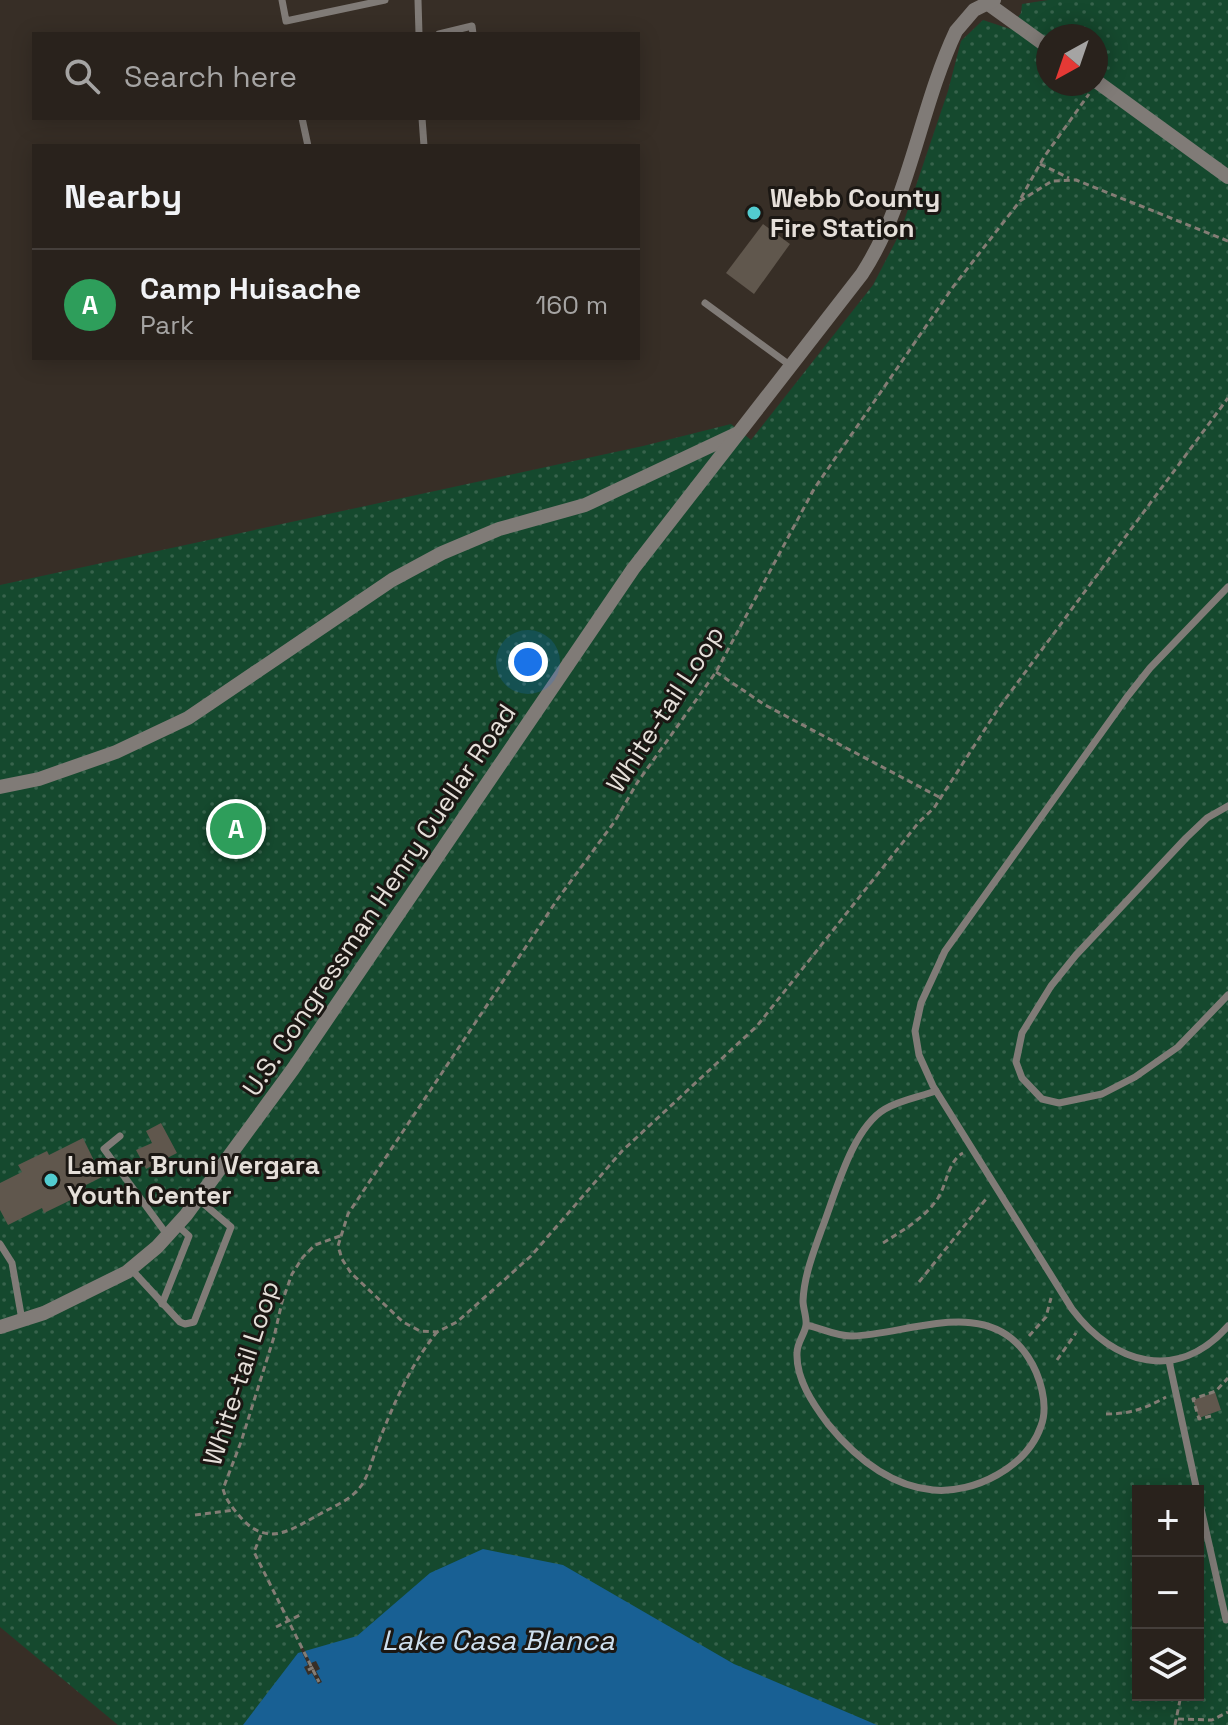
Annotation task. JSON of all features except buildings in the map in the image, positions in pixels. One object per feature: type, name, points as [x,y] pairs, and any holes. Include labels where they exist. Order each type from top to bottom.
[{"type":"street","points":[[991,1],[1036,37]]},
{"type":"street","name":"U.S. Congressman Henry Cuellar Road","points":[[0,1327],[82,1296],[131,1269],[172,1231],[198,1199],[293,1069],[633,569],[870,261],[897,203],[951,41],[967,16],[991,1]]},
{"type":"street","points":[[1108,92],[1228,177]]},
{"type":"street","name":"U.S. Congressman Henry Cuellar Road","points":[[0,787],[39,779],[140,742],[188,718],[392,580],[442,553],[499,529],[585,505],[740,432]]},
{"type":"lane","points":[[282,0],[286,21],[385,0]]},
{"type":"lane","points":[[418,0],[419,32]]},
{"type":"lane","points":[[447,32],[472,26],[473,32]]},
{"type":"lane","points":[[302,120],[308,144]]},
{"type":"lane","points":[[422,120],[424,144]]},
{"type":"lane","points":[[705,303],[791,366]]},
{"type":"lane","points":[[1228,587],[1150,668],[1127,697],[963,924],[934,970],[921,1003],[915,1031],[919,1055],[936,1091],[1083,1325],[1103,1343],[1125,1354],[1152,1361],[1182,1358],[1204,1348],[1228,1326]]},
{"type":"lane","points":[[1228,806],[1207,818],[1186,838],[1076,955],[1051,986],[1022,1033],[1016,1062],[1022,1078],[1042,1099],[1059,1103],[1102,1094],[1135,1077],[1178,1047],[1228,995]]},
{"type":"lane","points":[[806,1325],[853,1336],[956,1320],[979,1323],[996,1330],[1014,1340],[1028,1356],[1039,1377],[1044,1400],[1042,1426],[1027,1449],[1009,1467],[975,1485],[932,1490],[898,1481],[853,1452],[814,1405],[798,1367],[797,1350],[806,1325],[803,1305],[805,1279],[861,1133],[882,1110],[936,1091]]},
{"type":"lane","points":[[120,1136],[104,1149],[153,1220],[189,1236],[162,1304]]},
{"type":"lane","points":[[131,1269],[180,1322],[194,1322],[231,1227],[198,1199]]},
{"type":"lane","points":[[0,1244],[12,1263],[22,1320]]},
{"type":"lane","points":[[1169,1361],[1196,1485]]},
{"type":"lane","points":[[1204,1520],[1226,1620]]},
{"type":"path","name":"White-tail Loop","points":[[234,1510],[223,1489],[241,1442],[292,1274],[315,1245],[340,1236],[348,1214],[504,979],[615,821],[653,759],[716,672],[823,475],[953,287],[1020,201],[1040,164],[1087,96]]},
{"type":"path","points":[[1040,164],[1228,241]]},
{"type":"path","name":"White-tail Loop","points":[[1020,201],[1052,181],[1072,179]]},
{"type":"path","points":[[195,1515],[234,1510],[261,1534],[280,1533],[348,1498],[359,1488],[400,1393],[425,1346],[437,1332],[457,1322],[480,1304],[531,1256],[622,1151],[757,1026],[941,798],[998,709],[1228,398]]},
{"type":"path","points":[[716,672],[765,705],[941,798]]},
{"type":"path","points":[[883,1243],[911,1226],[925,1213],[938,1197],[955,1157],[965,1152]]},
{"type":"path","points":[[919,1282],[986,1199]]},
{"type":"path","points":[[340,1236],[338,1246],[351,1273],[403,1322],[420,1331],[437,1332]]},
{"type":"path","points":[[1029,1336],[1046,1317],[1051,1298]]},
{"type":"path","points":[[1057,1360],[1076,1333]]},
{"type":"path","points":[[1211,1416],[1199,1419],[1193,1399],[1216,1391],[1228,1378]]},
{"type":"path","points":[[1216,1391],[1218,1398]]},
{"type":"path","points":[[1106,1414],[1128,1414],[1166,1397]]},
{"type":"path","points":[[261,1534],[254,1552],[319,1682]]},
{"type":"path","points":[[276,1627],[300,1615]]},
{"type":"path","points":[[1175,1725],[1179,1701]]},
{"type":"path","points":[[1178,1719],[1212,1720],[1228,1712]]},
{"type":"green space","points":[[1048,0],[1228,0],[1228,1725],[118,1725],[0,1627],[0,585],[643,446],[731,424],[751,440],[873,285],[900,233],[948,91],[961,41],[983,20],[1010,29],[1021,13],[1022,4]]},
{"type":"water","name":"Lake Casa Blanca","points":[[483,1549],[563,1565],[734,1664],[877,1725],[243,1725],[298,1653],[357,1636],[430,1573]]},
{"type":"pier","points":[[303,1647],[311,1663],[316,1661],[320,1669],[316,1671],[322,1682],[318,1684],[304,1667],[308,1665],[300,1648]]},
{"type":"place","name":"Webb County Fire Station","points":[[754,213]]},
{"type":"place","name":"Camp Huisache","points":[[236,829]]},
{"type":"place","name":"Lamar Bruni Vergara Youth Center","points":[[51,1180]]}]
